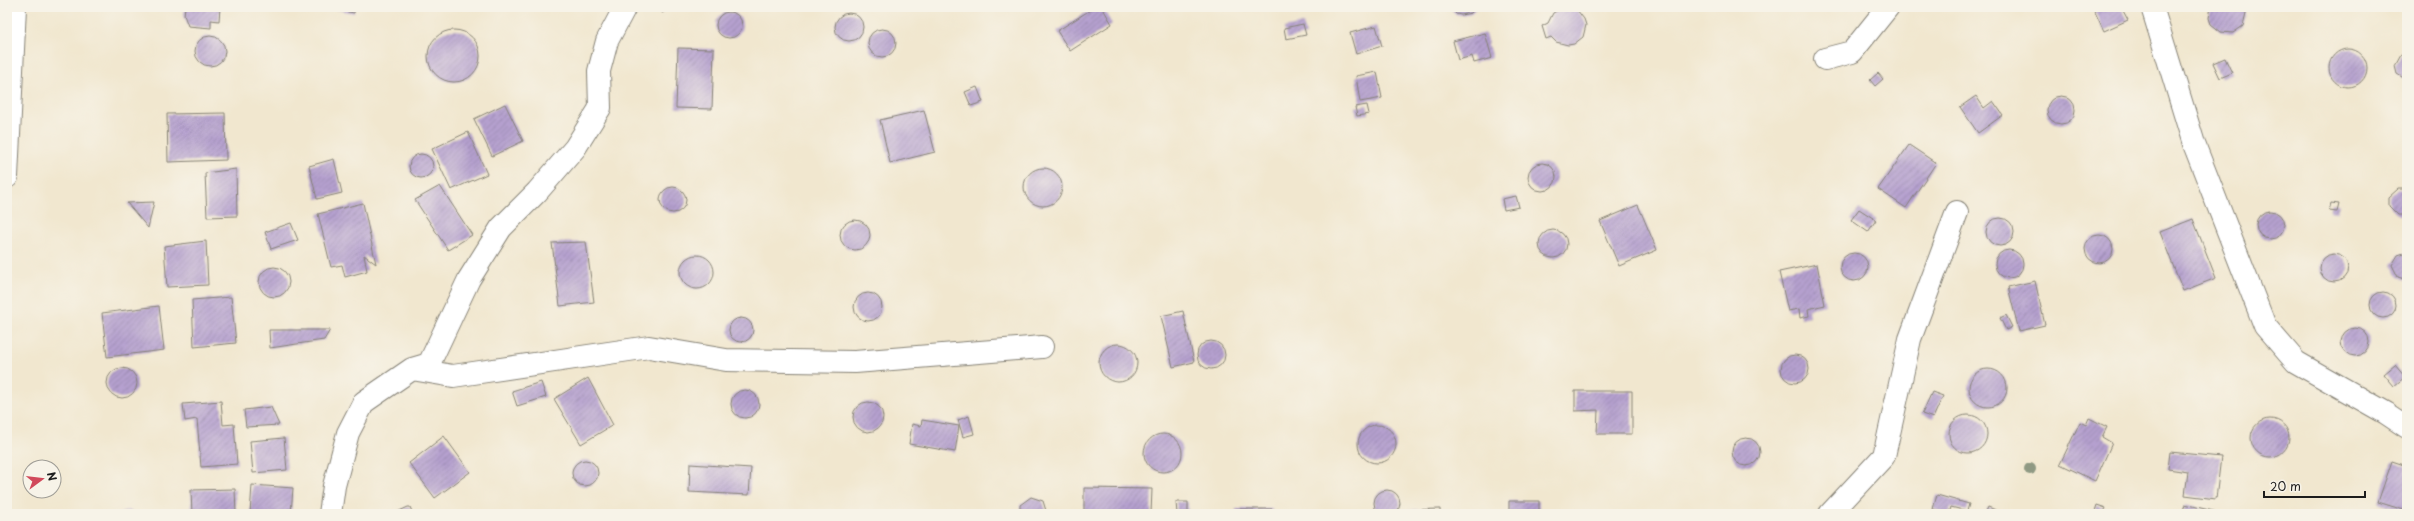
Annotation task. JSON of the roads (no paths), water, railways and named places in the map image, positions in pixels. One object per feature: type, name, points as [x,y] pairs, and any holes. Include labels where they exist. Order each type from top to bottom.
[{"type":"street","points":[[7,177],[15,7]]},
{"type":"street","points":[[330,514],[334,486],[348,433],[364,402],[412,369],[429,364],[469,279],[501,228],[537,192],[575,148],[600,108],[599,71],[607,41],[625,7]]},
{"type":"street","points":[[1825,60],[1852,52],[1888,7]]},
{"type":"street","points":[[2152,7],[2194,144],[2265,326],[2296,362],[2386,413],[2407,427]]},
{"type":"street","points":[[1830,514],[1884,456],[1910,339],[1957,212]]},
{"type":"street","points":[[412,369],[453,376],[649,347],[726,360],[855,362],[1042,347]]}]
